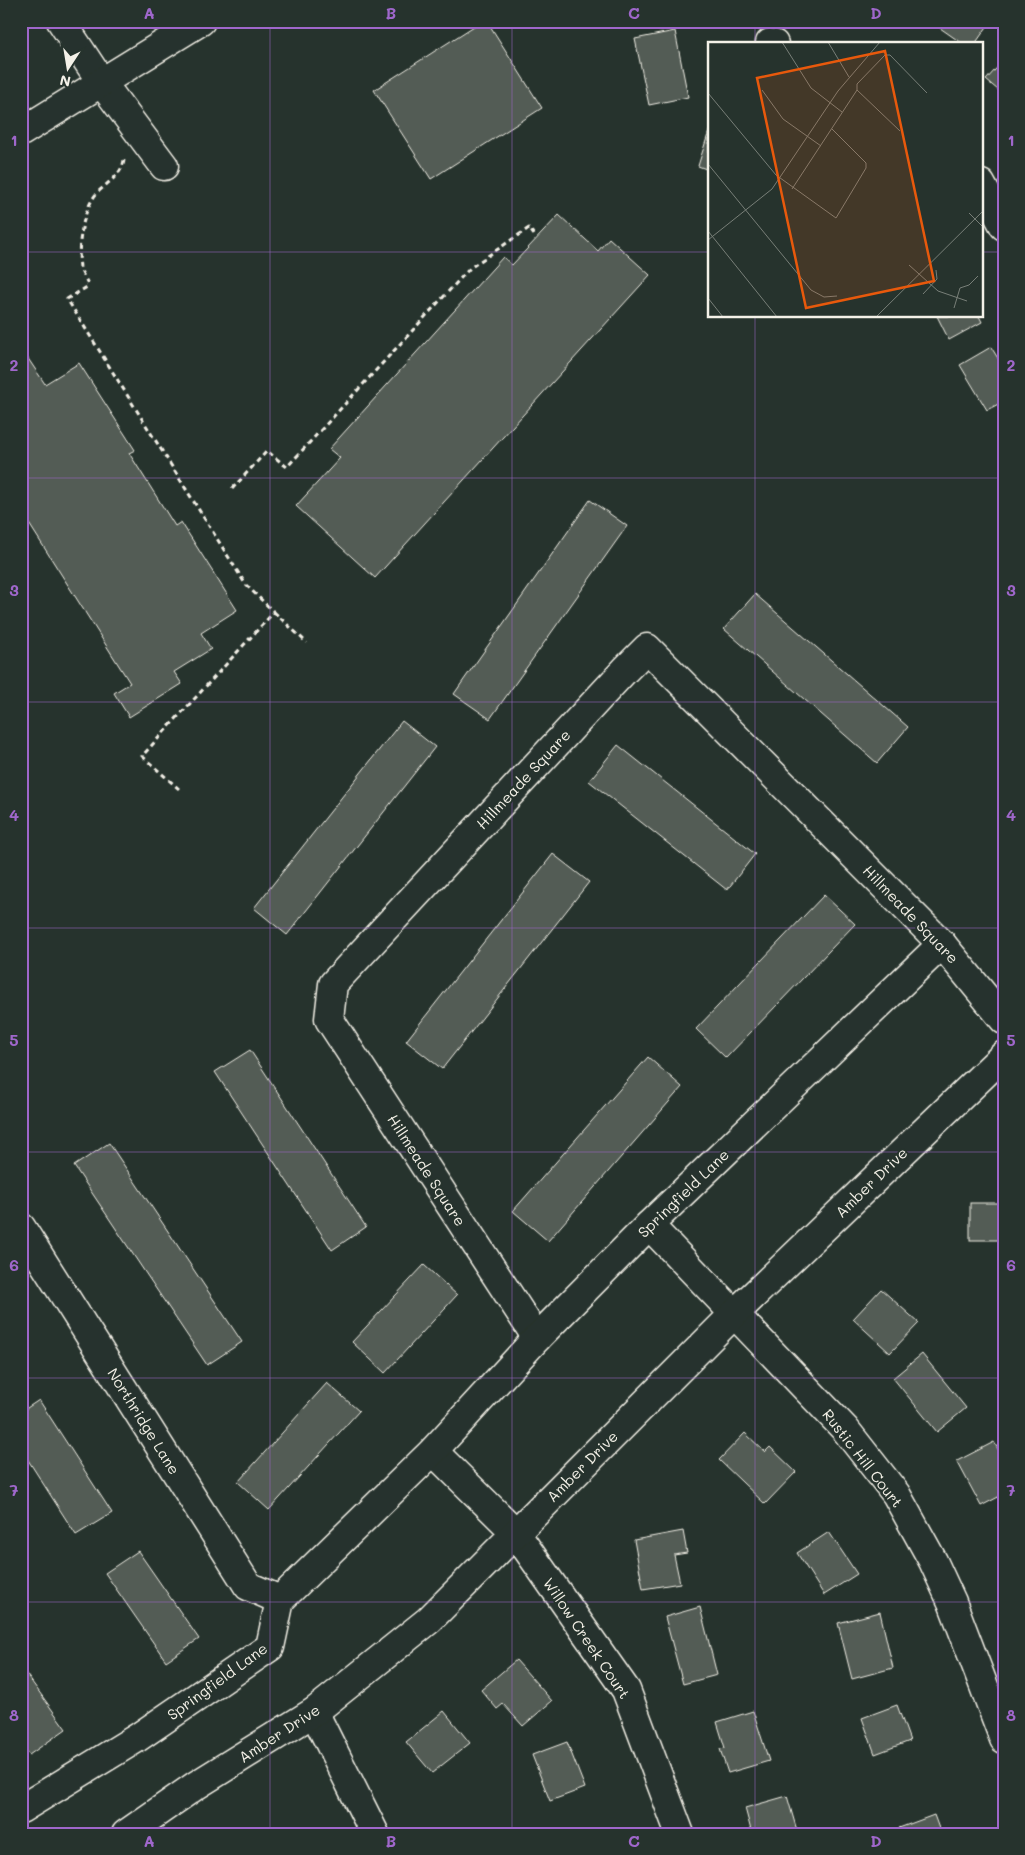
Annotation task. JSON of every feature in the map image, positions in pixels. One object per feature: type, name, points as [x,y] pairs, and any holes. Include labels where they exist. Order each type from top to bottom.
[{"type":"street","points":[[61,21],[102,83],[164,166]]},
{"type":"street","points":[[21,132],[201,21]]},
{"type":"street","points":[[982,186],[1004,226]]},
{"type":"street","name":"Hillmeade Square","points":[[537,1338],[329,1019],[333,984],[625,670],[648,648],[942,944],[1004,1020]]},
{"type":"street","name":"Springfield Lane","points":[[21,1809],[137,1738],[270,1647],[280,1600],[433,1451],[537,1338],[649,1225],[942,944]]},
{"type":"street","name":"Amber Drive","points":[[126,1834],[196,1786],[314,1712],[429,1620],[734,1314],[1004,1055]]},
{"type":"street","name":"Rustic Hill Court","points":[[649,1225],[845,1429],[896,1494],[933,1561],[952,1602],[1004,1739]]},
{"type":"street","name":"Northridge Lane","points":[[21,1227],[248,1586],[280,1600]]},
{"type":"street","points":[[433,1451],[515,1532]]},
{"type":"street","name":"Willow Creek Court","points":[[515,1532],[626,1690],[680,1834]]},
{"type":"street","points":[[314,1712],[375,1834]]},
{"type":"path","points":[[125,153],[124,163],[119,173],[96,194],[85,218],[79,254],[81,271],[88,284],[87,287],[67,299],[246,585],[306,643]]},
{"type":"path","points":[[232,489],[267,451],[287,467],[470,268],[529,228],[534,234]]},
{"type":"path","points":[[179,789],[142,756],[274,612]]},
{"type":"path","points":[[21,870],[24,874],[21,877]]},
{"type":"building","points":[[482,21],[487,21],[542,108],[431,179],[374,90]]},
{"type":"building","points":[[930,21],[991,21],[976,42],[960,42]]},
{"type":"building","points":[[675,31],[688,97],[649,105],[635,39]]},
{"type":"building","points":[[1004,60],[1004,95],[986,80]]},
{"type":"building","points":[[708,134],[708,170],[698,166]]},
{"type":"building","points":[[559,215],[598,251],[609,238],[650,275],[375,578],[296,506],[340,458],[329,449],[503,257],[512,265]]},
{"type":"building","points":[[938,318],[980,318],[982,322],[949,340]]},
{"type":"building","points":[[991,347],[1004,368],[1004,401],[987,410],[960,365]]},
{"type":"building","points":[[27,357],[45,384],[79,363],[135,450],[129,453],[175,526],[181,522],[237,610],[201,633],[211,649],[174,672],[182,684],[129,717],[114,693],[130,683],[21,511],[21,360]]},
{"type":"building","points":[[1004,430],[1004,447],[997,433]]},
{"type":"building","points":[[590,500],[627,526],[490,719],[454,694]]},
{"type":"building","points":[[755,594],[908,727],[877,763],[724,629]]},
{"type":"building","points":[[402,721],[435,747],[287,935],[254,908]]},
{"type":"building","points":[[618,745],[755,854],[727,890],[589,781]]},
{"type":"building","points":[[553,854],[589,882],[442,1069],[406,1041]]},
{"type":"building","points":[[824,895],[855,924],[726,1058],[696,1029]]},
{"type":"building","points":[[250,1050],[366,1227],[332,1250],[215,1072]]},
{"type":"building","points":[[648,1057],[682,1087],[548,1241],[513,1211]]},
{"type":"building","points":[[109,1143],[242,1342],[207,1365],[74,1166]]},
{"type":"building","points":[[970,1203],[1004,1203],[1004,1240],[970,1240]]},
{"type":"building","points":[[424,1265],[457,1295],[385,1373],[352,1342]]},
{"type":"building","points":[[881,1289],[919,1323],[890,1353],[853,1319]]},
{"type":"building","points":[[922,1354],[966,1408],[937,1432],[893,1378]]},
{"type":"building","points":[[327,1383],[359,1411],[269,1510],[238,1482]]},
{"type":"building","points":[[39,1400],[112,1513],[76,1535],[21,1449],[21,1412]]},
{"type":"building","points":[[745,1433],[765,1452],[770,1447],[796,1472],[765,1504],[719,1460]]},
{"type":"building","points":[[994,1442],[1004,1460],[1004,1494],[981,1506],[957,1461]]},
{"type":"building","points":[[683,1531],[687,1553],[674,1555],[680,1583],[643,1589],[634,1540]]},
{"type":"building","points":[[829,1532],[857,1574],[824,1595],[797,1553]]},
{"type":"building","points":[[138,1551],[199,1639],[166,1661],[105,1573]]},
{"type":"building","points":[[700,1607],[717,1675],[683,1684],[665,1617]]},
{"type":"building","points":[[880,1612],[893,1668],[852,1679],[838,1623]]},
{"type":"building","points":[[516,1660],[552,1701],[523,1726],[503,1704],[497,1709],[481,1690]]},
{"type":"building","points":[[21,1667],[66,1729],[29,1755],[21,1745]]},
{"type":"building","points":[[897,1705],[910,1741],[875,1754],[862,1718]]},
{"type":"building","points":[[444,1711],[470,1743],[432,1773],[406,1742]]},
{"type":"building","points":[[753,1711],[769,1761],[728,1773],[720,1749],[725,1748],[717,1722]]},
{"type":"building","points":[[567,1742],[585,1788],[550,1801],[532,1755]]},
{"type":"building","points":[[787,1796],[798,1834],[752,1834],[745,1808]]},
{"type":"building","points":[[934,1815],[941,1834],[901,1834],[899,1828]]}]
